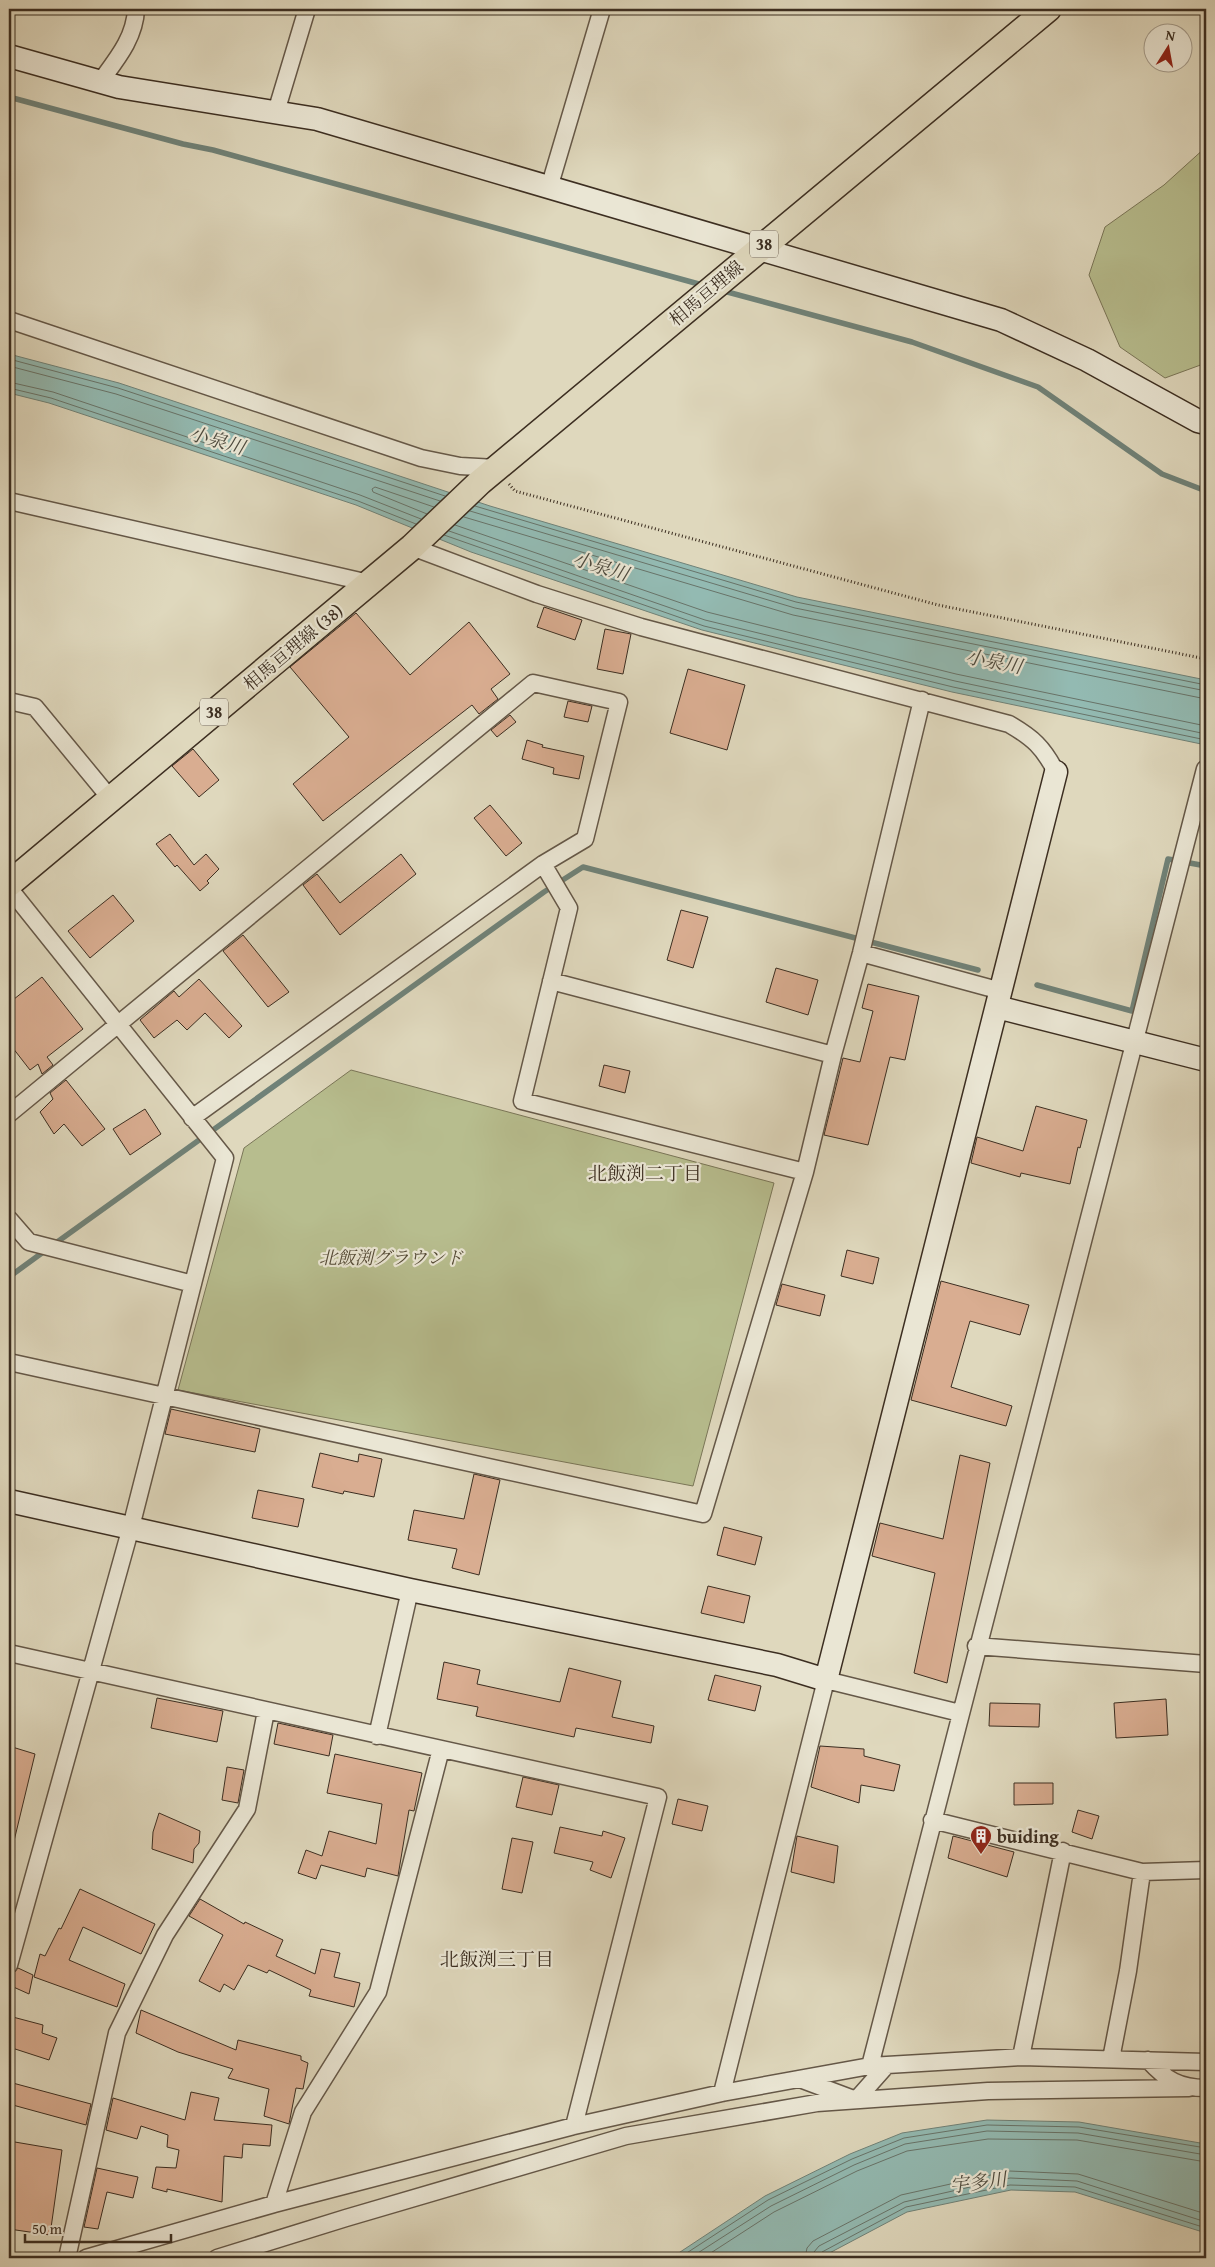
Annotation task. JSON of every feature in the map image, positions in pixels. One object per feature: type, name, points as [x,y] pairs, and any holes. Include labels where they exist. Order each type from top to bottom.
[{"type":"main road","name":"相馬亘理線","points":[[488,475],[1048,9]]},
{"type":"main road","name":"相馬亘理線 (38)","points":[[9,884],[416,544],[488,475]]},
{"type":"street","points":[[100,82],[124,50],[136,20],[136,9]]},
{"type":"street","points":[[276,112],[307,9]]},
{"type":"street","points":[[549,188],[602,9]]},
{"type":"street","points":[[9,56],[119,87],[317,119],[757,250],[1001,320],[1087,360],[1198,421],[1206,423]]},
{"type":"street","points":[[9,320],[421,458],[460,466],[488,475]]},
{"type":"street","points":[[9,501],[368,583]]},
{"type":"street","points":[[416,544],[538,594],[641,627],[1009,724],[1031,737],[1045,752],[1056,772],[722,2093]]},
{"type":"street","points":[[9,1114],[117,1023],[533,683],[619,702],[586,840],[545,867],[195,1121]]},
{"type":"street","points":[[9,1362],[703,1514],[805,1172],[922,700]]},
{"type":"street","points":[[9,701],[35,707],[110,798]]},
{"type":"street","points":[[870,2066],[976,1646],[1136,1043],[1205,769]]},
{"type":"street","points":[[545,867],[569,908],[522,1101],[805,1172]]},
{"type":"street","points":[[9,888],[225,1158],[131,1528],[9,1965]]},
{"type":"street","points":[[863,944],[999,999],[1136,1043],[1206,1060]]},
{"type":"street","points":[[551,981],[833,1055]]},
{"type":"street","points":[[9,1219],[29,1242],[193,1284]]},
{"type":"street","points":[[9,1501],[410,1590],[777,1666],[960,1713]]},
{"type":"street","points":[[377,1736],[410,1590]]},
{"type":"street","points":[[976,1646],[1206,1664]]},
{"type":"street","points":[[9,1653],[658,1797],[574,2126]]},
{"type":"street","points":[[67,2258],[117,2033],[165,1935],[247,1809],[266,1711]]},
{"type":"street","points":[[274,2204],[303,2112],[378,1992],[441,1749]]},
{"type":"street","points":[[932,1820],[1142,1872],[1206,1870]]},
{"type":"street","points":[[1021,2057],[1063,1851]]},
{"type":"street","points":[[1111,2059],[1128,1971],[1142,1872]]},
{"type":"street","points":[[87,2258],[274,2204],[574,2126],[722,2093],[870,2066],[1021,2057],[1206,2062]]},
{"type":"street","points":[[1148,2060],[1162,2077],[1189,2088]]},
{"type":"street","points":[[856,2100],[887,2065]]},
{"type":"street","points":[[800,2079],[856,2100]]},
{"type":"street","points":[[217,2258],[626,2136],[817,2102],[988,2091],[1206,2088]]},
{"type":"path","points":[[488,475],[515,491],[909,598],[1206,659]]},
{"type":"green space","points":[[1206,147],[1206,363],[1165,378],[1120,347],[1089,275],[1105,227],[1164,185]]},
{"type":"green space","name":"北飯渕グラウンド","points":[[351,1070],[774,1183],[693,1486],[178,1390],[244,1148]]},
{"type":"water","name":"小泉川","points":[[9,354],[119,383],[490,506],[797,597],[1206,680],[1206,745],[952,692],[702,630],[471,552],[356,505],[49,403],[9,393]]},
{"type":"water","name":"宇多川","points":[[987,2120],[1079,2122],[1206,2144],[1206,2233],[1075,2192],[1011,2190],[907,2212],[820,2258],[671,2258],[765,2196],[850,2154],[902,2133]]},
{"type":"building","points":[[544,607],[582,620],[575,640],[537,627]]},
{"type":"building","points":[[356,613],[410,675],[469,622],[510,674],[491,689],[498,699],[479,714],[472,705],[323,821],[293,784],[349,737],[290,667]]},
{"type":"building","points":[[605,629],[631,634],[623,674],[597,669]]},
{"type":"building","points":[[688,669],[745,685],[727,750],[670,733]]},
{"type":"building","points":[[568,701],[592,706],[588,722],[564,717]]},
{"type":"building","points":[[510,715],[516,722],[497,737],[491,730]]},
{"type":"building","points":[[527,740],[543,745],[542,747],[584,756],[579,779],[553,774],[554,768],[522,759]]},
{"type":"building","points":[[193,749],[219,780],[199,797],[172,766]]},
{"type":"building","points":[[490,805],[522,843],[506,856],[474,818]]},
{"type":"building","points":[[170,834],[194,865],[206,854],[219,869],[207,881],[209,883],[200,891],[177,865],[175,867],[156,844]]},
{"type":"building","points":[[401,854],[416,874],[340,935],[303,885],[317,874],[340,903]]},
{"type":"building","points":[[113,895],[134,921],[90,958],[68,931]]},
{"type":"building","points":[[681,910],[708,917],[693,968],[667,960]]},
{"type":"building","points":[[243,935],[289,992],[268,1007],[223,951]]},
{"type":"building","points":[[776,968],[818,980],[808,1015],[766,1002]]},
{"type":"building","points":[[42,977],[83,1029],[47,1057],[53,1065],[42,1074],[38,1064],[30,1070],[9,1043],[9,1003]]},
{"type":"building","points":[[199,979],[242,1026],[229,1038],[205,1013],[187,1030],[177,1020],[154,1038],[140,1020],[174,991],[179,997]]},
{"type":"building","points":[[868,984],[919,996],[905,1060],[890,1057],[868,1145],[824,1135],[843,1058],[860,1062],[873,1011],[862,1008]]},
{"type":"building","points":[[604,1065],[630,1071],[625,1093],[599,1086]]},
{"type":"building","points":[[66,1080],[105,1129],[82,1146],[64,1124],[54,1134],[40,1112],[53,1099],[50,1093]]},
{"type":"building","points":[[1036,1106],[1087,1120],[1080,1148],[1078,1147],[1070,1184],[1021,1173],[1020,1177],[971,1163],[977,1137],[1023,1151]]},
{"type":"building","points":[[145,1109],[161,1134],[130,1155],[113,1129]]},
{"type":"building","points":[[847,1250],[879,1258],[873,1284],[841,1276]]},
{"type":"building","points":[[941,1281],[1029,1305],[1020,1335],[970,1321],[951,1387],[1012,1406],[1006,1426],[911,1400]]},
{"type":"building","points":[[782,1284],[825,1295],[820,1316],[776,1305]]},
{"type":"building","points":[[171,1409],[260,1429],[255,1452],[165,1434]]},
{"type":"building","points":[[320,1453],[358,1462],[359,1454],[382,1459],[374,1497],[344,1491],[343,1494],[312,1487]]},
{"type":"building","points":[[960,1455],[990,1463],[947,1683],[914,1673],[935,1573],[872,1556],[880,1523],[943,1539]]},
{"type":"building","points":[[474,1474],[500,1480],[479,1575],[452,1568],[457,1549],[408,1540],[414,1510],[464,1519]]},
{"type":"building","points":[[258,1490],[304,1499],[298,1527],[252,1518]]},
{"type":"building","points":[[724,1527],[762,1537],[755,1565],[717,1555]]},
{"type":"building","points":[[708,1586],[750,1596],[744,1623],[701,1613]]},
{"type":"building","points":[[444,1662],[480,1670],[477,1684],[560,1702],[569,1668],[621,1681],[612,1717],[654,1726],[651,1743],[576,1728],[574,1737],[476,1716],[478,1707],[437,1699]]},
{"type":"building","points":[[715,1675],[761,1686],[755,1711],[708,1700]]},
{"type":"building","points":[[157,1698],[223,1711],[217,1742],[151,1728]]},
{"type":"building","points":[[1166,1699],[1168,1735],[1116,1738],[1114,1703]]},
{"type":"building","points":[[990,1703],[1040,1704],[1039,1727],[989,1726]]},
{"type":"building","points":[[278,1723],[333,1735],[329,1756],[274,1744]]},
{"type":"building","points":[[9,1746],[35,1754],[14,1841],[9,1840]]},
{"type":"building","points":[[820,1746],[864,1749],[864,1756],[900,1765],[894,1791],[861,1785],[859,1803],[811,1787]]},
{"type":"building","points":[[335,1754],[422,1773],[414,1811],[409,1810],[398,1876],[367,1868],[365,1877],[321,1865],[316,1879],[298,1873],[306,1850],[322,1856],[329,1831],[376,1844],[382,1804],[327,1793]]},
{"type":"building","points":[[227,1767],[244,1770],[238,1803],[222,1800]]},
{"type":"building","points":[[523,1777],[559,1785],[552,1815],[516,1807]]},
{"type":"building","points":[[1014,1783],[1053,1783],[1053,1804],[1014,1805]]},
{"type":"building","points":[[678,1799],[708,1806],[702,1831],[672,1824]]},
{"type":"building","points":[[1078,1810],[1099,1816],[1092,1839],[1072,1832]]},
{"type":"building","points":[[159,1813],[200,1831],[199,1843],[194,1849],[193,1863],[152,1849],[153,1832]]},
{"type":"building","points":[[560,1827],[602,1836],[603,1831],[625,1838],[611,1878],[590,1870],[593,1862],[554,1853]]},
{"type":"building","points":[[797,1836],[838,1846],[834,1883],[791,1872]]},
{"type":"building","name":"buiding","points":[[953,1836],[1014,1852],[1007,1877],[948,1858]]},
{"type":"building","points":[[512,1838],[533,1842],[522,1893],[502,1889]]},
{"type":"building","points":[[80,1889],[155,1924],[141,1954],[83,1927],[69,1960],[125,1984],[117,2007],[34,1977],[40,1954],[45,1956],[59,1928],[61,1929]]},
{"type":"building","points":[[200,1899],[244,1924],[245,1922],[283,1940],[276,1956],[315,1974],[321,1949],[340,1953],[334,1977],[360,1983],[354,2007],[309,1996],[311,1990],[269,1970],[267,1973],[248,1965],[234,1990],[224,1984],[220,1992],[199,1981],[223,1935],[189,1916]]},
{"type":"building","points":[[18,1968],[33,1975],[29,1994],[9,1985],[12,1975]]},
{"type":"building","points":[[141,2010],[236,2050],[238,2040],[301,2056],[301,2060],[308,2063],[303,2089],[296,2088],[289,2124],[264,2116],[269,2089],[228,2078],[233,2069],[178,2052],[136,2033]]},
{"type":"building","points":[[9,2016],[43,2025],[42,2033],[57,2038],[49,2060],[9,2047]]},
{"type":"building","points":[[9,2082],[91,2104],[86,2125],[9,2104]]},
{"type":"building","points":[[191,2092],[219,2098],[214,2120],[272,2125],[270,2146],[243,2144],[242,2158],[224,2156],[222,2202],[167,2189],[167,2192],[152,2188],[156,2167],[176,2168],[179,2150],[167,2147],[168,2135],[141,2126],[137,2139],[106,2130],[113,2098],[185,2120]]},
{"type":"building","points":[[9,2141],[62,2150],[50,2235],[9,2229]]},
{"type":"building","points":[[97,2168],[138,2177],[133,2198],[107,2192],[98,2229],[84,2227]]},
{"type":"waterway","points":[[9,97],[183,144],[213,150],[706,286]]},
{"type":"waterway","points":[[720,290],[912,342],[1038,387],[1162,474],[1206,491]]},
{"type":"waterway","points":[[1037,985],[1132,1011],[1168,859],[1206,866]]},
{"type":"waterway","points":[[53,1245],[544,892],[583,867],[978,970]]},
{"type":"waterway","points":[[9,1277],[46,1250]]},
{"type":"place","name":"buiding","points":[[981,1855]]},
{"type":"district","name":"北飯渕二丁目","points":[[645,1173]]},
{"type":"district","name":"北飯渕三丁目","points":[[497,1959]]}]
